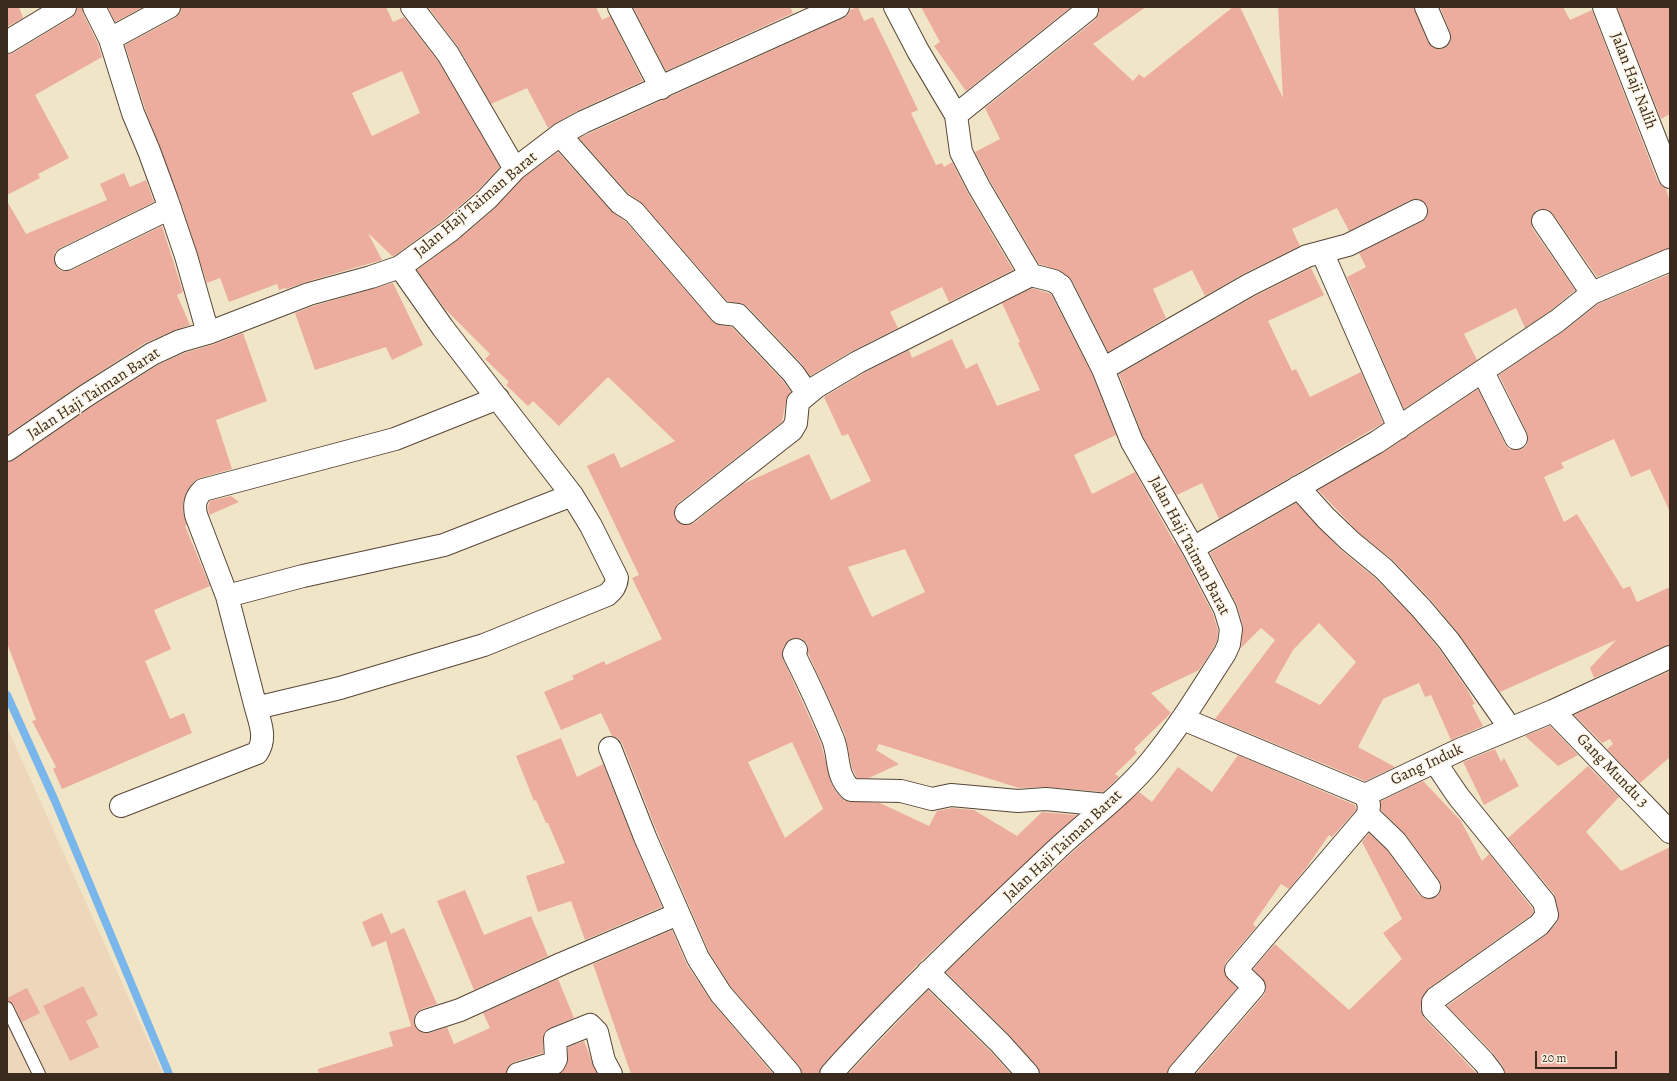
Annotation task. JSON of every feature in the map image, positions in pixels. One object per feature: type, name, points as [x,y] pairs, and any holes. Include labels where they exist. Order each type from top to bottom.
[{"type":"street","points":[[7,42],[65,7]]},
{"type":"street","points":[[94,7],[110,39],[133,113],[170,208],[186,256],[208,333]]},
{"type":"street","points":[[110,39],[169,7]]},
{"type":"street","points":[[412,7],[448,54],[515,169]]},
{"type":"street","points":[[619,7],[661,88]]},
{"type":"street","name":"Jalan Haji Taiman Barat","points":[[9,443],[146,357],[180,341],[208,333],[309,294],[371,277],[400,267],[451,230],[487,198],[515,169],[560,135],[583,122],[661,88],[811,13],[838,7]]},
{"type":"street","points":[[686,513],[792,430],[796,423],[798,402],[807,393],[893,343],[1031,275],[979,187],[961,152],[956,115],[918,51],[895,7]]},
{"type":"street","points":[[1426,7],[1439,37]]},
{"type":"street","name":"Jalan Haji Nalih","points":[[1604,7],[1670,177]]},
{"type":"street","points":[[956,115],[1087,10]]},
{"type":"street","points":[[560,135],[620,203],[634,212],[721,312],[738,315],[793,373],[807,393]]},
{"type":"street","points":[[66,259],[170,208]]},
{"type":"street","points":[[1103,369],[1249,285],[1307,256],[1348,245],[1416,211]]},
{"type":"street","points":[[1544,221],[1592,293]]},
{"type":"street","points":[[1322,252],[1399,428]]},
{"type":"street","points":[[1193,548],[1399,428],[1557,321],[1592,293],[1670,260]]},
{"type":"street","points":[[256,708],[340,688],[484,645],[607,595],[612,591],[616,584],[616,578],[592,526],[572,495],[443,328],[400,267]]},
{"type":"street","name":"Jalan Haji Taiman Barat","points":[[831,1074],[873,1027],[928,972],[1151,761],[1184,719],[1225,653],[1229,644],[1231,629],[1225,609],[1193,548],[1132,442],[1103,369],[1061,286],[1054,281],[1031,275]]},
{"type":"street","points":[[1483,372],[1516,438]]},
{"type":"street","points":[[121,806],[258,753],[263,739],[228,596],[196,515],[195,505],[197,496],[203,490],[395,439],[498,398]]},
{"type":"street","points":[[1298,487],[1326,518],[1350,541],[1384,569],[1421,608],[1450,642],[1510,728]]},
{"type":"street","points":[[228,596],[303,576],[444,545],[572,495]]},
{"type":"street","points":[[796,650],[794,654],[834,741],[836,757],[844,783],[851,790],[901,791],[932,799],[951,795],[1018,801],[1046,799],[1106,805]]},
{"type":"street","name":"Gang Induk","points":[[1367,805],[1435,762],[1670,658]]},
{"type":"street","name":"Gang Mundu 3","points":[[1553,711],[1670,832]]},
{"type":"street","points":[[1184,719],[1367,805],[1429,887]]},
{"type":"street","points":[[610,748],[678,914],[698,958],[721,994],[790,1074]]},
{"type":"street","points":[[1435,762],[1458,796],[1544,902],[1547,915],[1545,919],[1436,998],[1433,1002],[1434,1009],[1484,1070]]},
{"type":"street","points":[[1179,1074],[1254,987],[1236,970],[1367,805]]},
{"type":"street","points":[[426,1021],[460,1010],[561,964],[678,914]]},
{"type":"street","points":[[928,972],[1000,1043],[1028,1074]]},
{"type":"street","points":[[518,1074],[554,1063],[556,1059],[555,1039],[590,1025],[597,1032],[604,1061],[610,1074]]},
{"type":"lane","points":[[7,1008],[39,1074]]},
{"type":"shaded area","points":[[7,727],[163,1074],[7,1074]]},
{"type":"building","points":[[7,7],[19,7],[23,18],[7,27]]},
{"type":"building","points":[[77,7],[82,7],[83,13],[98,44],[102,57],[35,95],[69,158],[38,174],[40,178],[7,195],[7,54],[13,53],[71,18],[76,13]]},
{"type":"building","points":[[108,7],[143,7],[115,22]]},
{"type":"building","points":[[181,7],[386,7],[393,22],[404,17],[438,61],[500,167],[478,190],[443,220],[394,256],[392,256],[368,233],[382,260],[286,289],[279,290],[277,284],[229,302],[220,278],[207,283],[181,203],[145,109],[125,45],[175,18],[180,13]],"holes":[[[402,71],[420,113],[372,136],[352,93]]]},
{"type":"building","points":[[428,7],[596,7],[602,20],[610,16],[643,81],[577,111],[548,128],[527,88],[491,104],[459,48]]},
{"type":"building","points":[[633,7],[790,7],[793,13],[666,71]]},
{"type":"building","points":[[858,7],[864,21],[873,17],[918,110],[911,113],[936,165],[942,163],[944,167],[952,162],[968,193],[1013,270],[949,302],[942,287],[890,312],[898,328],[852,351],[810,376],[802,364],[747,306],[727,301],[643,204],[628,193],[579,138],[843,18],[848,15],[850,10]]},
{"type":"building","points":[[921,7],[1071,7],[966,91],[934,46],[940,42]]},
{"type":"building","points":[[1099,7],[1146,7],[1093,44],[1133,81],[1139,74],[1144,78],[1233,7],[1240,7],[1283,98],[1278,7],[1414,7],[1428,42],[1432,47],[1438,49],[1449,45],[1451,38],[1440,7],[1563,7],[1570,20],[1592,10],[1658,182],[1666,189],[1670,202],[1670,248],[1597,277],[1553,214],[1548,210],[1536,210],[1532,216],[1532,228],[1575,290],[1550,311],[1525,328],[1516,308],[1464,334],[1477,360],[1404,409],[1347,277],[1366,267],[1359,253],[1422,222],[1426,218],[1428,212],[1427,206],[1423,201],[1417,199],[1410,200],[1349,231],[1337,208],[1292,229],[1300,246],[1243,274],[1205,296],[1192,270],[1153,289],[1166,318],[1108,352],[1072,280],[1061,271],[1039,264],[990,181],[975,152],[1000,139],[985,108],[1095,20],[1099,14]]},
{"type":"building","points":[[1617,7],[1670,7],[1670,114],[1661,119]]},
{"type":"building","points":[[558,152],[611,211],[626,222],[712,321],[720,325],[732,327],[783,381],[791,392],[786,401],[782,422],[678,503],[674,514],[676,520],[681,524],[687,525],[694,523],[743,484],[809,454],[831,500],[871,481],[848,434],[842,436],[824,397],[864,373],[909,350],[912,358],[952,339],[966,369],[977,363],[997,406],[1040,390],[1018,343],[1020,342],[1002,303],[1032,288],[1051,294],[1092,374],[1116,435],[1074,455],[1092,494],[1135,472],[1175,544],[1176,543],[1213,614],[1218,630],[1217,641],[1214,647],[1199,670],[1151,693],[1171,713],[1134,749],[1137,753],[1115,774],[1119,777],[1103,792],[1047,787],[1019,788],[879,744],[876,750],[899,764],[869,778],[857,778],[852,768],[845,734],[808,653],[807,643],[802,639],[796,638],[789,640],[783,649],[783,659],[821,743],[831,783],[836,792],[845,801],[880,803],[929,826],[937,811],[952,808],[974,810],[1017,836],[1042,812],[1077,815],[919,963],[822,1066],[819,1074],[802,1074],[799,1066],[731,987],[709,952],[657,832],[622,743],[618,738],[612,736],[601,713],[561,730],[544,692],[574,679],[572,676],[604,661],[606,665],[662,639],[632,578],[639,575],[587,466],[614,453],[621,468],[675,441],[608,377],[559,426],[533,401],[528,406],[506,385],[509,382],[485,359],[490,354],[445,309],[417,270],[459,239],[495,208],[523,178]],"holes":[[[905,549],[925,592],[872,617],[848,567]],[[792,742],[823,809],[785,838],[748,762]]]},
{"type":"building","points":[[124,173],[130,187],[146,180],[154,202],[60,248],[55,252],[55,264],[59,270],[72,270],[162,226],[183,292],[177,295],[190,325],[145,343],[7,435],[7,201],[26,234],[107,200],[100,184]]},
{"type":"building","points":[[1311,268],[1324,295],[1268,321],[1292,371],[1296,369],[1310,397],[1361,372],[1383,423],[1219,519],[1202,483],[1177,495],[1143,437],[1119,374],[1255,296]]},
{"type":"building","points":[[1670,274],[1670,512],[1650,469],[1631,477],[1614,439],[1561,463],[1564,468],[1544,477],[1564,522],[1577,514],[1623,589],[1630,586],[1637,602],[1670,587],[1670,645],[1594,678],[1590,668],[1616,640],[1500,692],[1459,634],[1430,599],[1393,560],[1358,532],[1318,490],[1384,452],[1478,389],[1505,444],[1509,449],[1522,449],[1527,445],[1527,433],[1499,375],[1564,331],[1598,304]]},
{"type":"building","points":[[393,283],[423,345],[392,360],[386,347],[315,370],[295,313],[313,306]]},
{"type":"building","points":[[243,333],[267,401],[216,420],[232,469],[194,481],[186,493],[183,504],[184,517],[187,525],[185,526],[210,586],[154,610],[171,649],[145,661],[170,719],[184,713],[192,733],[62,789],[53,769],[56,767],[32,721],[36,720],[7,643],[7,462],[14,460],[94,405],[158,365],[184,353],[212,345]]},
{"type":"building","points":[[231,496],[239,502],[209,515],[208,507],[210,501]]},
{"type":"building","points":[[1296,503],[1341,550],[1375,578],[1412,616],[1439,649],[1467,689],[1475,704],[1472,705],[1483,726],[1451,740],[1431,695],[1425,697],[1419,683],[1383,699],[1358,747],[1395,767],[1365,781],[1215,719],[1275,640],[1261,628],[1241,648],[1243,626],[1237,605],[1210,553]],"holes":[[[1319,623],[1356,662],[1320,705],[1275,682],[1293,650]]]},
{"type":"building","points":[[1670,671],[1670,757],[1640,783],[1607,749],[1613,744],[1610,739],[1602,743],[1574,715]]},
{"type":"building","points":[[1550,726],[1578,755],[1558,766],[1525,736]]},
{"type":"building","points":[[561,738],[577,777],[603,764],[662,907],[585,940],[571,901],[538,912],[526,876],[565,863],[548,823],[546,823],[536,800],[534,801],[516,756]]},
{"type":"building","points":[[1495,749],[1501,762],[1504,758],[1519,786],[1484,805],[1463,762]]},
{"type":"building","points":[[1238,755],[1355,805],[1356,810],[1332,837],[1329,835],[1289,889],[1281,884],[1253,924],[1256,927],[1226,962],[1224,974],[1237,988],[1170,1066],[1167,1074],[1040,1074],[1037,1066],[1009,1035],[946,972],[1065,859],[1139,792],[1152,802],[1178,767],[1212,792]]},
{"type":"building","points":[[1588,766],[1619,797],[1586,832],[1621,871],[1670,847],[1670,1074],[1505,1074],[1503,1066],[1493,1053],[1447,1006],[1546,935],[1557,923],[1559,913],[1554,894],[1508,838]]},
{"type":"building","points":[[1423,781],[1461,821],[1482,861],[1489,854],[1532,908],[1533,912],[1530,916],[1429,988],[1423,995],[1420,1009],[1424,1018],[1477,1074],[1196,1074],[1264,995],[1266,983],[1253,969],[1275,944],[1349,1010],[1402,959],[1383,933],[1402,919],[1362,842],[1369,833],[1387,850],[1419,895],[1430,899],[1437,897],[1441,886],[1439,880],[1406,835],[1381,810],[1381,801]]},
{"type":"building","points":[[465,890],[484,935],[531,916],[548,956],[474,990],[437,901]]},
{"type":"building","points":[[382,913],[391,934],[404,928],[437,1004],[422,1009],[416,1013],[414,1024],[418,1030],[423,1033],[429,1033],[447,1027],[454,1044],[490,1028],[483,1013],[558,979],[574,1018],[550,1028],[545,1032],[543,1039],[543,1053],[514,1062],[509,1066],[506,1074],[319,1074],[318,1069],[393,1046],[389,1032],[411,1026],[386,941],[372,947],[362,922]]},
{"type":"building","points":[[672,930],[687,965],[711,1001],[773,1074],[631,1074],[593,964]]},
{"type":"building","points":[[83,986],[98,1015],[86,1021],[99,1047],[70,1061],[43,1006]]},
{"type":"building","points":[[27,988],[40,1013],[22,1022],[14,1005],[7,1001],[7,998]]},
{"type":"building","points":[[928,990],[991,1052],[1011,1074],[848,1074]]},
{"type":"building","points":[[584,1041],[597,1074],[559,1074],[567,1064],[568,1047]]},
{"type":"waterway","points":[[7,695],[55,801],[169,1074]]}]
